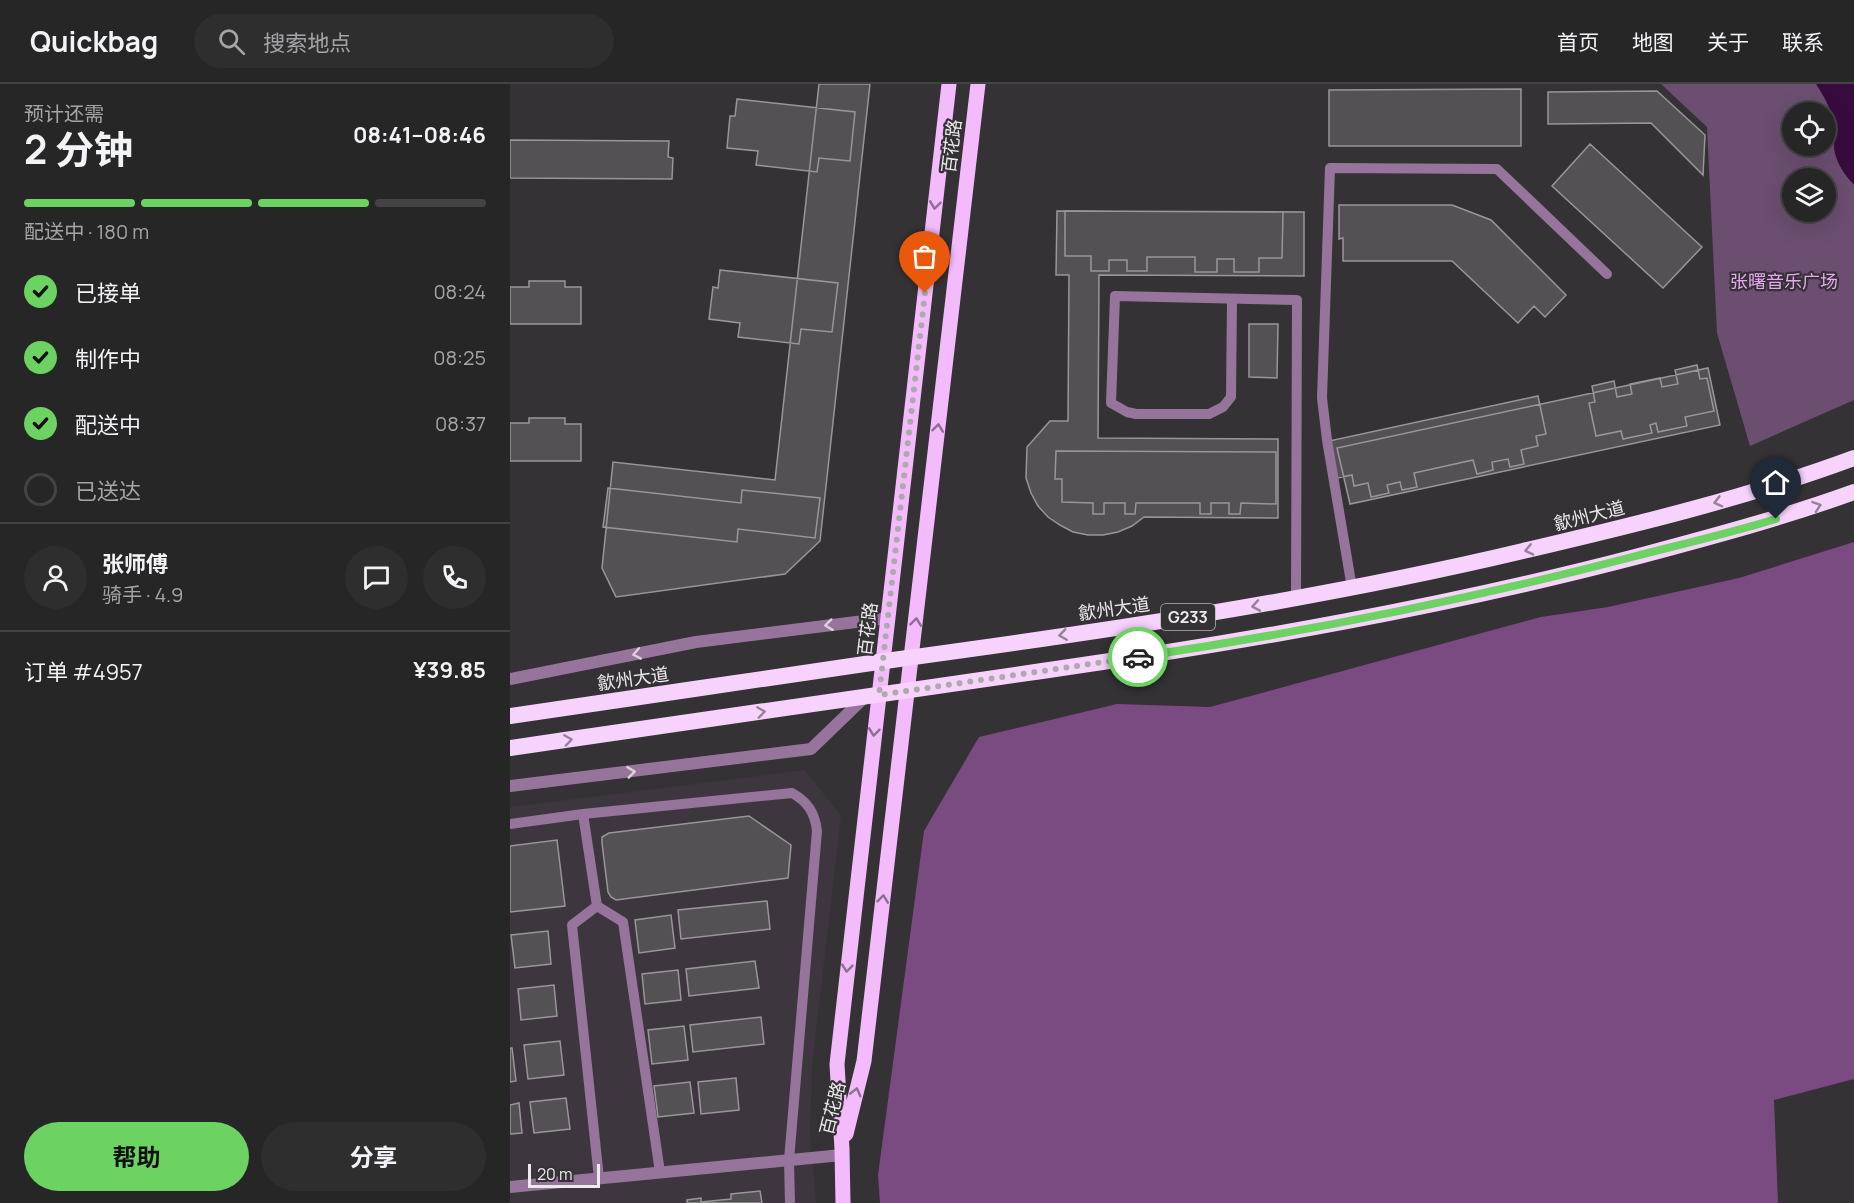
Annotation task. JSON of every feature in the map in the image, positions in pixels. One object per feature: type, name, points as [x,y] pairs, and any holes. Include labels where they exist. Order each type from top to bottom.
[{"type":"highway","name":"歙州大道","points":[[510,716],[1196,616],[1296,599],[1458,567],[1586,536],[1748,494],[1854,458]]},
{"type":"highway","name":"G233","points":[[510,748],[1201,648],[1334,624],[1582,571],[1757,525],[1854,492]]},
{"type":"main road","name":"百花路","points":[[842,1152],[837,1064],[872,696],[882,662],[888,618],[949,84]]},
{"type":"main road","name":"百花路","points":[[842,1152],[864,1061],[978,84]]},
{"type":"main road","points":[[842,1152],[843,1203]]},
{"type":"street","points":[[510,679],[696,642],[888,618]]},
{"type":"street","points":[[510,786],[811,749],[872,696]]},
{"type":"street","points":[[510,1187],[789,1160],[842,1152]]},
{"type":"lane","points":[[1352,588],[1322,398],[1330,168],[1497,169],[1607,274]]},
{"type":"lane","points":[[1232,299],[1231,397],[1223,407],[1209,414],[1136,414],[1111,403],[1115,296],[1297,300],[1296,599]]},
{"type":"lane","points":[[510,824],[583,814],[792,793],[809,805],[817,831],[789,1160],[790,1203]]},
{"type":"lane","points":[[583,814],[597,906]]},
{"type":"lane","points":[[597,906],[623,921],[660,1172]]},
{"type":"lane","points":[[597,906],[572,926],[598,1178]]},
{"type":"shaded area","points":[[1816,84],[1854,84],[1854,185],[1844,172],[1836,155],[1836,102],[1826,101]]},
{"type":"shaded area","points":[[1854,542],[1854,1079],[1774,1100],[1778,1203],[880,1203],[878,1175],[924,831],[979,737],[1117,704],[1210,707],[1541,617],[1608,607],[1739,578]]},
{"type":"shaded area","points":[[805,770],[841,816],[812,1066],[810,1134],[816,1203],[510,1203],[510,807]]},
{"type":"green space","name":"张曙音乐广场","points":[[1661,84],[1854,84],[1854,400],[1750,446],[1717,333],[1707,127]]},
{"type":"building","points":[[819,84],[870,84],[820,541],[785,574],[616,597],[602,568],[613,462],[775,480]]},
{"type":"building","points":[[1521,89],[1521,146],[1329,146],[1329,90]]},
{"type":"building","points":[[1657,91],[1705,135],[1703,175],[1651,123],[1548,124],[1548,92]]},
{"type":"building","points":[[737,99],[855,112],[850,161],[819,158],[817,172],[756,165],[758,151],[727,148],[730,116],[735,116]]},
{"type":"building","points":[[510,140],[669,141],[668,157],[673,158],[672,179],[510,178]]},
{"type":"building","points":[[1590,144],[1702,247],[1663,288],[1552,186]]},
{"type":"building","points":[[1339,205],[1452,205],[1491,220],[1566,295],[1545,317],[1534,306],[1518,323],[1452,261],[1343,261],[1343,238],[1339,239]]},
{"type":"building","points":[[1057,211],[1304,212],[1304,276],[1099,275],[1098,438],[1278,439],[1278,518],[1144,517],[1118,532],[1088,535],[1073,532],[1060,525],[1038,506],[1026,478],[1027,447],[1050,421],[1068,421],[1069,275],[1056,275]]},
{"type":"building","points":[[1065,211],[1283,212],[1282,258],[1259,258],[1259,272],[1234,272],[1234,259],[1217,259],[1217,272],[1195,272],[1195,257],[1147,257],[1147,271],[1127,271],[1127,260],[1109,260],[1109,271],[1091,271],[1091,256],[1065,256]]},
{"type":"building","points":[[720,270],[838,283],[832,332],[801,329],[799,344],[738,337],[740,323],[709,319],[713,287],[718,288]]},
{"type":"building","points":[[529,281],[565,281],[565,287],[581,287],[581,324],[510,324],[510,287],[529,287]]},
{"type":"building","points":[[1249,324],[1278,324],[1277,378],[1249,377]]},
{"type":"building","points":[[1697,365],[1700,379],[1707,378],[1714,411],[1685,417],[1687,426],[1658,432],[1656,423],[1650,425],[1652,433],[1623,439],[1621,431],[1596,436],[1589,403],[1595,402],[1592,386],[1614,381],[1617,397],[1632,394],[1630,384],[1660,378],[1662,387],[1678,384],[1675,370]]},
{"type":"building","points":[[1708,368],[1720,425],[1350,504],[1337,448]]},
{"type":"building","points":[[1538,396],[1546,434],[1536,436],[1538,446],[1521,450],[1524,464],[1510,467],[1508,459],[1492,462],[1493,470],[1477,474],[1473,460],[1414,473],[1417,487],[1402,490],[1400,482],[1387,485],[1389,493],[1371,497],[1368,483],[1354,486],[1352,475],[1337,478],[1329,441]]},
{"type":"building","points":[[529,418],[565,418],[565,424],[581,424],[581,461],[510,461],[510,423],[529,423]]},
{"type":"building","points":[[1056,451],[1276,452],[1276,504],[1241,503],[1240,514],[1229,514],[1229,503],[1211,503],[1211,514],[1200,514],[1200,503],[1136,503],[1135,514],[1125,514],[1125,503],[1104,503],[1104,514],[1093,514],[1093,503],[1062,502],[1062,479],[1055,479]]},
{"type":"building","points":[[608,488],[741,503],[742,490],[820,498],[815,538],[738,529],[737,542],[603,527]]},
{"type":"building","points":[[749,816],[791,845],[788,878],[616,900],[608,892],[602,837],[609,833]]},
{"type":"building","points":[[557,840],[565,906],[510,912],[510,846]]},
{"type":"building","points":[[767,901],[770,929],[681,939],[678,910]]},
{"type":"building","points":[[671,915],[675,948],[639,953],[635,920]]},
{"type":"building","points":[[548,931],[551,964],[515,968],[511,935]]},
{"type":"building","points":[[755,961],[759,988],[689,996],[686,969]]},
{"type":"building","points":[[678,970],[681,1000],[645,1004],[642,974]]},
{"type":"building","points":[[554,985],[557,1016],[521,1020],[518,989]]},
{"type":"building","points":[[761,1017],[764,1044],[693,1052],[690,1025]]},
{"type":"building","points":[[684,1026],[688,1060],[652,1064],[648,1030]]},
{"type":"building","points":[[560,1041],[564,1075],[528,1079],[524,1045]]},
{"type":"building","points":[[510,1048],[512,1048],[516,1081],[510,1082]]},
{"type":"building","points":[[736,1078],[739,1110],[701,1114],[698,1082]]},
{"type":"building","points":[[690,1082],[694,1113],[658,1117],[654,1086]]},
{"type":"building","points":[[566,1098],[570,1129],[534,1133],[530,1102]]},
{"type":"building","points":[[519,1103],[522,1133],[510,1134],[510,1105]]},
{"type":"building","points":[[760,1191],[762,1203],[687,1203],[687,1200],[701,1198],[701,1202],[731,1199],[731,1194]]},
{"type":"way so far","points":[[925,293],[879,695],[1138,657]]},
{"type":"route","points":[[1138,657],[1334,624],[1464,598],[1582,571],[1776,519]]}]
